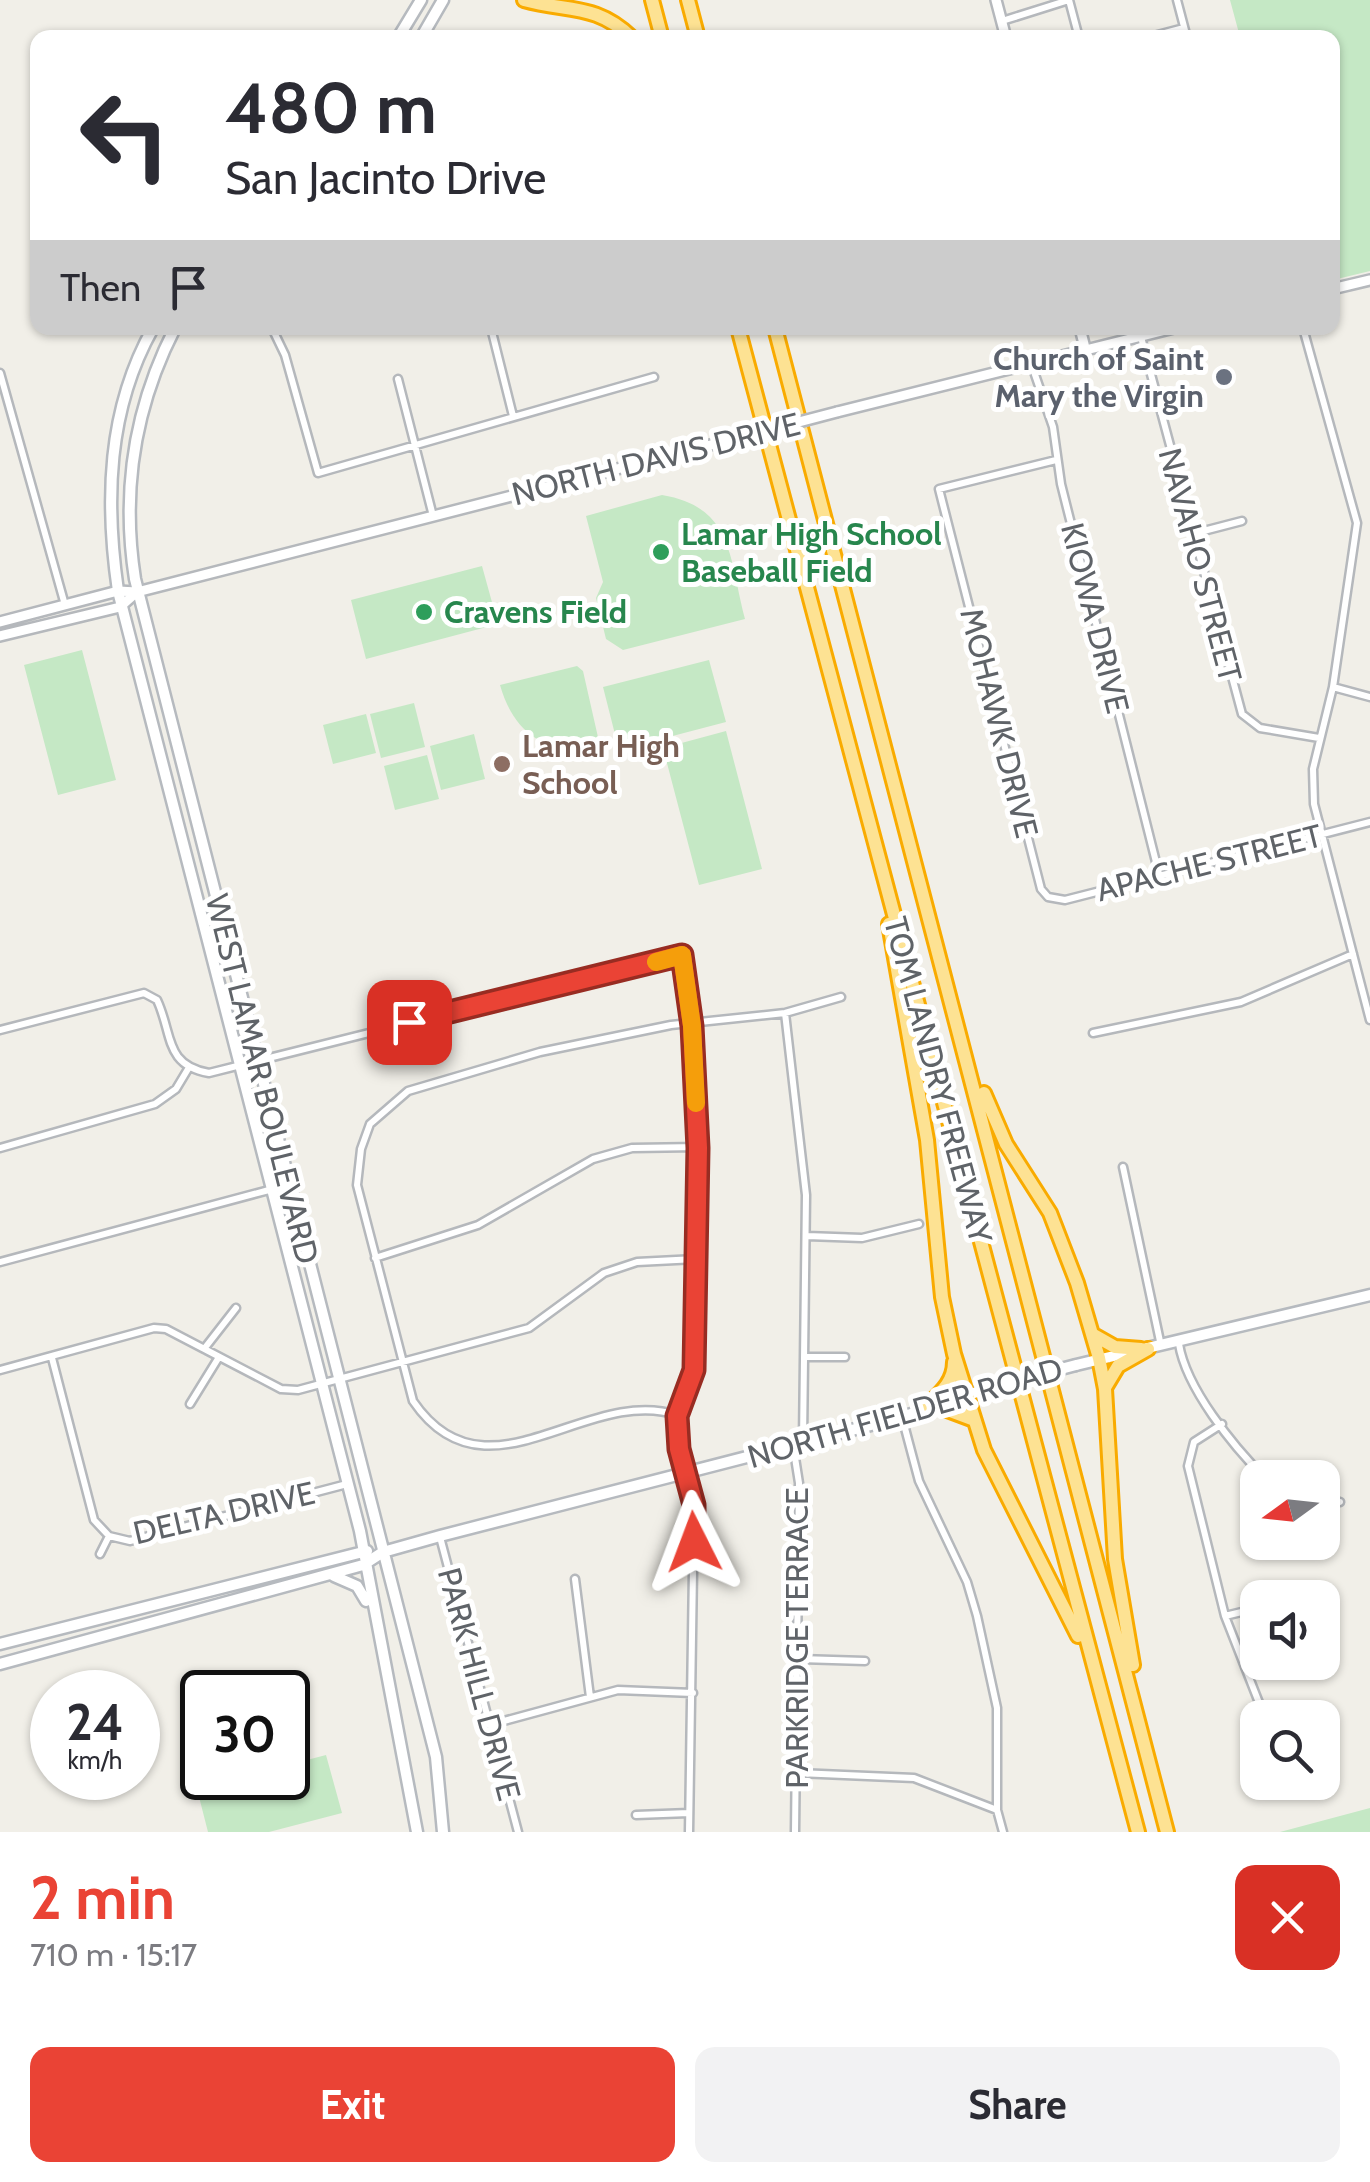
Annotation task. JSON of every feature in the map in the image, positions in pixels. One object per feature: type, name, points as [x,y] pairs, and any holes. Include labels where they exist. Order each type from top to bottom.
[{"type":"highway","points":[[524,0],[583,8],[616,22],[624,30]]},
{"type":"highway","points":[[652,0],[660,30]]},
{"type":"highway","points":[[691,0],[697,30]]},
{"type":"highway","name":"TOM LANDRY FREEWAY","points":[[738,335],[1138,1832]]},
{"type":"highway","name":"TOM LANDRY FREEWAY","points":[[776,335],[1168,1832]]},
{"type":"highway","points":[[869,818],[927,1140],[942,1297],[954,1354],[1002,1491],[1074,1626],[1128,1799]]},
{"type":"highway","points":[[941,959],[984,1093],[1006,1144],[1050,1213],[1092,1334],[1105,1389],[1115,1559],[1143,1737]]},
{"type":"highway","points":[[1092,1334],[1115,1348],[1154,1348]]},
{"type":"highway","points":[[1105,1389],[1118,1366],[1154,1348]]},
{"type":"highway","points":[[925,1408],[954,1374],[954,1354]]},
{"type":"highway","points":[[925,1408],[942,1408],[974,1420]]},
{"type":"main road","points":[[403,30],[422,0]]},
{"type":"main road","points":[[426,30],[443,0]]},
{"type":"main road","name":"WEST LAMAR BOULEVARD","points":[[149,335],[130,380],[111,461],[112,551],[120,607],[347,1484],[371,1610],[408,1767],[417,1832]]},
{"type":"main road","name":"WEST LAMAR BOULEVARD","points":[[171,335],[158,361],[132,450],[128,515],[137,592],[436,1757],[443,1832]]},
{"type":"main road","points":[[224,1002],[242,997]]},
{"type":"main road","name":"NORTH FIELDER ROAD","points":[[0,1664],[363,1566],[383,1552],[440,1536],[902,1417],[966,1394],[1098,1358],[1179,1344],[1370,1295]]},
{"type":"main road","name":"NORTH FIELDER ROAD","points":[[0,1644],[362,1550],[383,1552]]},
{"type":"main road","points":[[328,1575],[357,1586],[371,1610]]},
{"type":"main road","points":[[128,1610],[132,1629]]},
{"type":"street","points":[[996,0],[1004,30]]},
{"type":"street","points":[[1002,21],[1069,0],[1077,30]]},
{"type":"street","points":[[1176,30],[1184,28],[1177,0]]},
{"type":"street","points":[[1340,287],[1370,280]]},
{"type":"street","points":[[275,335],[285,355],[318,473],[654,377]]},
{"type":"street","points":[[492,335],[513,416]]},
{"type":"street","points":[[1082,335],[1086,348]]},
{"type":"street","name":"NORTH DAVIS DRIVE","points":[[0,622],[118,592],[137,592],[1144,335]]},
{"type":"street","points":[[1305,335],[1356,522],[1333,688],[1313,769],[1321,835],[1370,1020]]},
{"type":"street","name":"NAVAHO STREET","points":[[1140,336],[1242,714],[1260,728],[1319,738]]},
{"type":"street","name":"KIOWA DRIVE","points":[[1031,362],[1053,427],[1056,460],[1159,874]]},
{"type":"street","points":[[0,373],[65,606]]},
{"type":"street","points":[[398,379],[433,516]]},
{"type":"street","name":"MOHAWK DRIVE","points":[[1048,898],[1041,889],[939,490],[1056,460]]},
{"type":"street","points":[[1192,534],[1242,521]]},
{"type":"street","name":"NORTH DAVIS DRIVE","points":[[0,636],[120,607],[137,592]]},
{"type":"street","points":[[1333,688],[1370,697]]},
{"type":"street","name":"APACHE STREET","points":[[1048,898],[1065,900],[1370,822]]},
{"type":"street","points":[[1093,1033],[1241,1002],[1352,954]]},
{"type":"street","points":[[0,1030],[144,993],[157,1000],[176,1056],[188,1069],[210,1072],[682,955],[692,1026],[698,1148],[694,1370],[677,1416],[694,1505],[689,1832]]},
{"type":"street","points":[[677,1416],[636,1410],[522,1440],[481,1446],[441,1435],[430,1426],[413,1400],[357,1185],[358,1165],[370,1124],[393,1100],[422,1086],[540,1052],[671,1025],[692,1026],[785,1013],[841,997]]},
{"type":"street","name":"PARKRIDGE TERRACE","points":[[785,1013],[806,1236],[805,1356],[798,1443],[800,1659],[795,1832]]},
{"type":"street","points":[[0,1148],[155,1104],[176,1089],[188,1069]]},
{"type":"street","points":[[375,1258],[478,1225],[593,1159],[632,1148],[698,1148]]},
{"type":"street","points":[[1123,1167],[1154,1348]]},
{"type":"street","points":[[0,1262],[269,1190]]},
{"type":"street","points":[[806,1236],[862,1238],[919,1224]]},
{"type":"street","points":[[0,1370],[154,1328],[280,1389],[320,1384],[529,1328],[604,1273],[637,1262],[696,1259]]},
{"type":"street","points":[[204,1349],[236,1308]]},
{"type":"street","points":[[1179,1344],[1192,1383],[1251,1460]]},
{"type":"street","points":[[805,1356],[845,1357]]},
{"type":"street","points":[[190,1404],[219,1357]]},
{"type":"street","name":"DELTA DRIVE","points":[[52,1358],[94,1520],[109,1536],[130,1540],[347,1484]]},
{"type":"street","points":[[902,1417],[919,1481],[966,1582],[977,1616],[997,1708],[997,1810],[1003,1832]]},
{"type":"street","points":[[1222,1424],[1194,1442],[1188,1466],[1226,1616],[1258,1700]]},
{"type":"street","points":[[100,1554],[109,1536]]},
{"type":"street","name":"PARK HILL DRIVE","points":[[440,1536],[518,1832]]},
{"type":"street","points":[[575,1579],[590,1696]]},
{"type":"street","points":[[1226,1616],[1240,1612]]},
{"type":"street","points":[[800,1659],[865,1662]]},
{"type":"street","points":[[489,1725],[618,1690],[692,1693]]},
{"type":"street","points":[[798,1773],[914,1778],[997,1810]]},
{"type":"street","points":[[636,1815],[689,1813]]},
{"type":"green space","points":[[1230,0],[1370,0],[1370,271],[1340,278],[1340,30],[1238,30]]},
{"type":"green space","name":"Lamar High School Baseball Field","points":[[662,495],[686,501],[716,524],[731,557],[745,619],[623,650],[606,639],[596,598],[603,582],[586,516]]},
{"type":"green space","name":"Cravens Field","points":[[482,566],[498,624],[366,659],[351,600]]},
{"type":"green space","points":[[82,650],[116,780],[58,795],[24,665]]},
{"type":"green space","points":[[709,660],[726,722],[619,750],[603,687]]},
{"type":"green space","points":[[577,666],[583,671],[600,746],[582,749],[550,745],[524,729],[514,717],[500,685]]},
{"type":"green space","points":[[414,703],[425,747],[381,758],[370,714]]},
{"type":"green space","points":[[366,714],[376,753],[333,764],[323,725]]},
{"type":"green space","points":[[726,731],[762,869],[699,885],[663,748]]},
{"type":"green space","points":[[474,734],[485,779],[441,790],[430,746]]},
{"type":"green space","points":[[427,755],[439,799],[395,810],[384,766]]},
{"type":"green space","points":[[326,1755],[342,1813],[269,1832],[208,1832],[200,1800],[310,1800],[310,1759]]},
{"type":"green space","points":[[1370,1808],[1370,1832],[1280,1832]]},
{"type":"slow traffic","points":[[656,962],[682,955],[692,1026],[696,1103]]},
{"type":"place","name":"Church of Saint Mary the Virgin","points":[[1224,377]]},
{"type":"place","name":"Lamar High School Baseball Field","points":[[661,552]]},
{"type":"place","name":"Cravens Field","points":[[424,612]]},
{"type":"place","name":"Lamar High School","points":[[502,764]]},
{"type":"route","points":[[409,1022],[682,955],[692,1026],[698,1148],[694,1370],[677,1416],[679,1449],[694,1505],[694,1542]]}]
